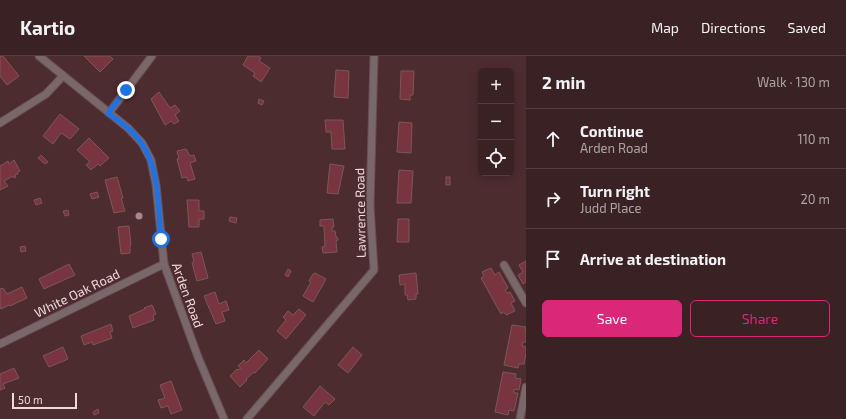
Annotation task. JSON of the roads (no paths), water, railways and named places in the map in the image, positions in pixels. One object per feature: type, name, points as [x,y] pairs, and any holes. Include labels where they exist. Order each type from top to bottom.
[{"type":"street","name":"Arden Road","points":[[39,56],[128,128],[142,143],[151,160],[156,185],[164,264],[198,357],[224,419]]},
{"type":"street","points":[[108,113],[152,56]]},
{"type":"street","name":"Lawrence Road","points":[[247,419],[374,270],[370,206],[374,56]]},
{"type":"street","points":[[0,123],[46,94],[63,76]]},
{"type":"street","name":"White Oak Road","points":[[0,344],[164,264]]},
{"type":"street","points":[[504,265],[526,303]]},
{"type":"street","points":[[520,419],[526,388]]}]
